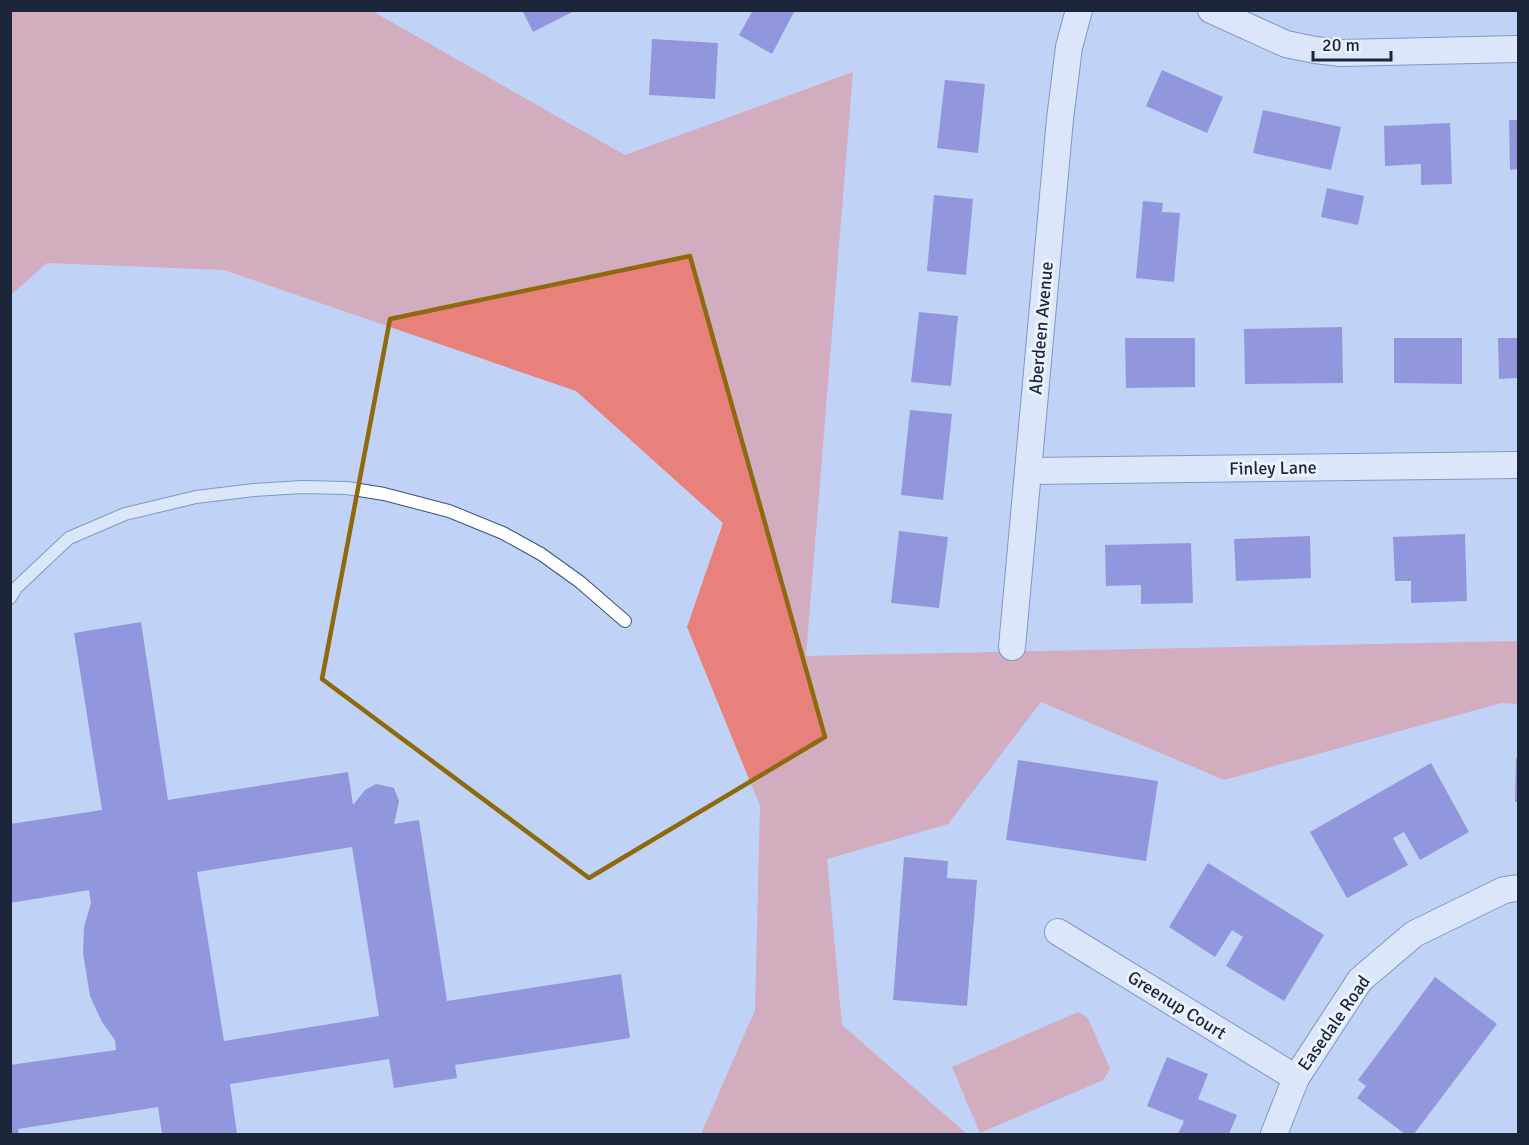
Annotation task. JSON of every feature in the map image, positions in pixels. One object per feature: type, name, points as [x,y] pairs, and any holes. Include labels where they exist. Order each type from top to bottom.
[{"type":"street","name":"Aberdeen Avenue","points":[[1012,647],[1060,119],[1069,47],[1079,10]]},
{"type":"street","points":[[1211,10],[1286,44],[1315,50],[1341,53],[1518,49]]},
{"type":"street","name":"Finley Lane","points":[[1028,471],[1518,465]]},
{"type":"street","name":"Easedale Road","points":[[1274,1134],[1296,1078],[1360,980],[1414,934],[1504,890],[1518,888]]},
{"type":"street","name":"Greenup Court","points":[[1058,932],[1296,1078]]},
{"type":"lane","points":[[10,598],[16,588],[69,538],[125,514],[196,498],[254,490],[302,487],[347,488],[384,494],[449,511],[503,533],[541,554],[580,582],[625,621]]},
{"type":"highlighted area","points":[[690,256],[825,737],[589,878],[322,679],[390,319]]},
{"type":"shaded area","points":[[11,11],[372,11],[625,155],[853,72],[806,656],[1518,641],[1518,704],[1501,703],[1224,780],[1041,702],[948,824],[827,859],[842,1025],[967,1134],[701,1134],[755,1010],[760,806],[687,627],[723,523],[576,391],[224,270],[47,263],[11,295]]},
{"type":"shaded area","points":[[1078,1012],[1088,1018],[1110,1069],[1103,1080],[980,1133],[952,1067]]},
{"type":"building","points":[[522,10],[576,10],[533,32]]},
{"type":"building","points":[[753,10],[795,10],[772,54],[739,35]]},
{"type":"building","points":[[652,39],[718,43],[715,99],[649,95]]},
{"type":"building","points":[[1162,70],[1223,97],[1207,133],[1146,106]]},
{"type":"building","points":[[945,80],[985,84],[978,153],[937,148]]},
{"type":"building","points":[[1263,110],[1341,127],[1331,170],[1253,153]]},
{"type":"building","points":[[1509,120],[1518,120],[1518,169],[1510,170]]},
{"type":"building","points":[[1450,123],[1452,184],[1421,185],[1421,164],[1385,166],[1384,126]]},
{"type":"building","points":[[1327,188],[1364,196],[1358,225],[1321,217]]},
{"type":"building","points":[[934,195],[973,199],[966,275],[927,271]]},
{"type":"building","points":[[1143,201],[1163,203],[1162,212],[1180,213],[1174,282],[1136,278]]},
{"type":"building","points":[[919,312],[958,316],[951,386],[911,382]]},
{"type":"building","points":[[1342,327],[1343,383],[1245,384],[1244,329]]},
{"type":"building","points":[[1125,338],[1195,338],[1195,387],[1126,388]]},
{"type":"building","points":[[1394,338],[1462,338],[1462,384],[1394,383]]},
{"type":"building","points":[[1498,338],[1518,338],[1518,378],[1499,379]]},
{"type":"building","points":[[910,410],[952,414],[943,500],[901,495]]},
{"type":"building","points":[[899,531],[948,537],[939,608],[891,603]]},
{"type":"building","points":[[1465,534],[1467,601],[1411,603],[1411,581],[1395,581],[1393,537]]},
{"type":"building","points":[[1310,536],[1311,578],[1236,581],[1234,539]]},
{"type":"building","points":[[1191,543],[1193,603],[1141,604],[1141,585],[1106,586],[1105,545]]},
{"type":"building","points":[[141,622],[168,800],[348,772],[353,805],[365,790],[376,784],[394,788],[399,801],[394,824],[419,820],[447,1001],[621,974],[630,1038],[455,1065],[457,1078],[394,1088],[389,1059],[230,1084],[237,1134],[162,1134],[158,1107],[18,1129],[19,1134],[10,1134],[10,1065],[116,1050],[115,1040],[102,1022],[90,996],[83,953],[84,927],[91,903],[89,890],[10,903],[10,824],[102,810],[74,633]],"holes":[[[352,847],[379,1016],[224,1041],[197,872]]]},
{"type":"building","points":[[1516,758],[1518,758],[1518,802],[1515,802]]},
{"type":"building","points":[[1018,760],[1158,781],[1146,861],[1006,840]]},
{"type":"building","points":[[1431,763],[1469,832],[1420,860],[1404,832],[1393,838],[1408,865],[1347,898],[1310,832]]},
{"type":"building","points":[[904,857],[948,861],[947,878],[977,880],[967,1006],[893,1000]]},
{"type":"building","points":[[1208,863],[1324,935],[1284,1001],[1226,966],[1243,937],[1232,930],[1215,957],[1169,927]]},
{"type":"building","points":[[1435,977],[1497,1024],[1414,1134],[1405,1134],[1357,1098],[1366,1086],[1358,1080]]},
{"type":"building","points":[[1167,1057],[1208,1074],[1198,1099],[1237,1115],[1229,1134],[1178,1134],[1184,1121],[1147,1106]]}]
